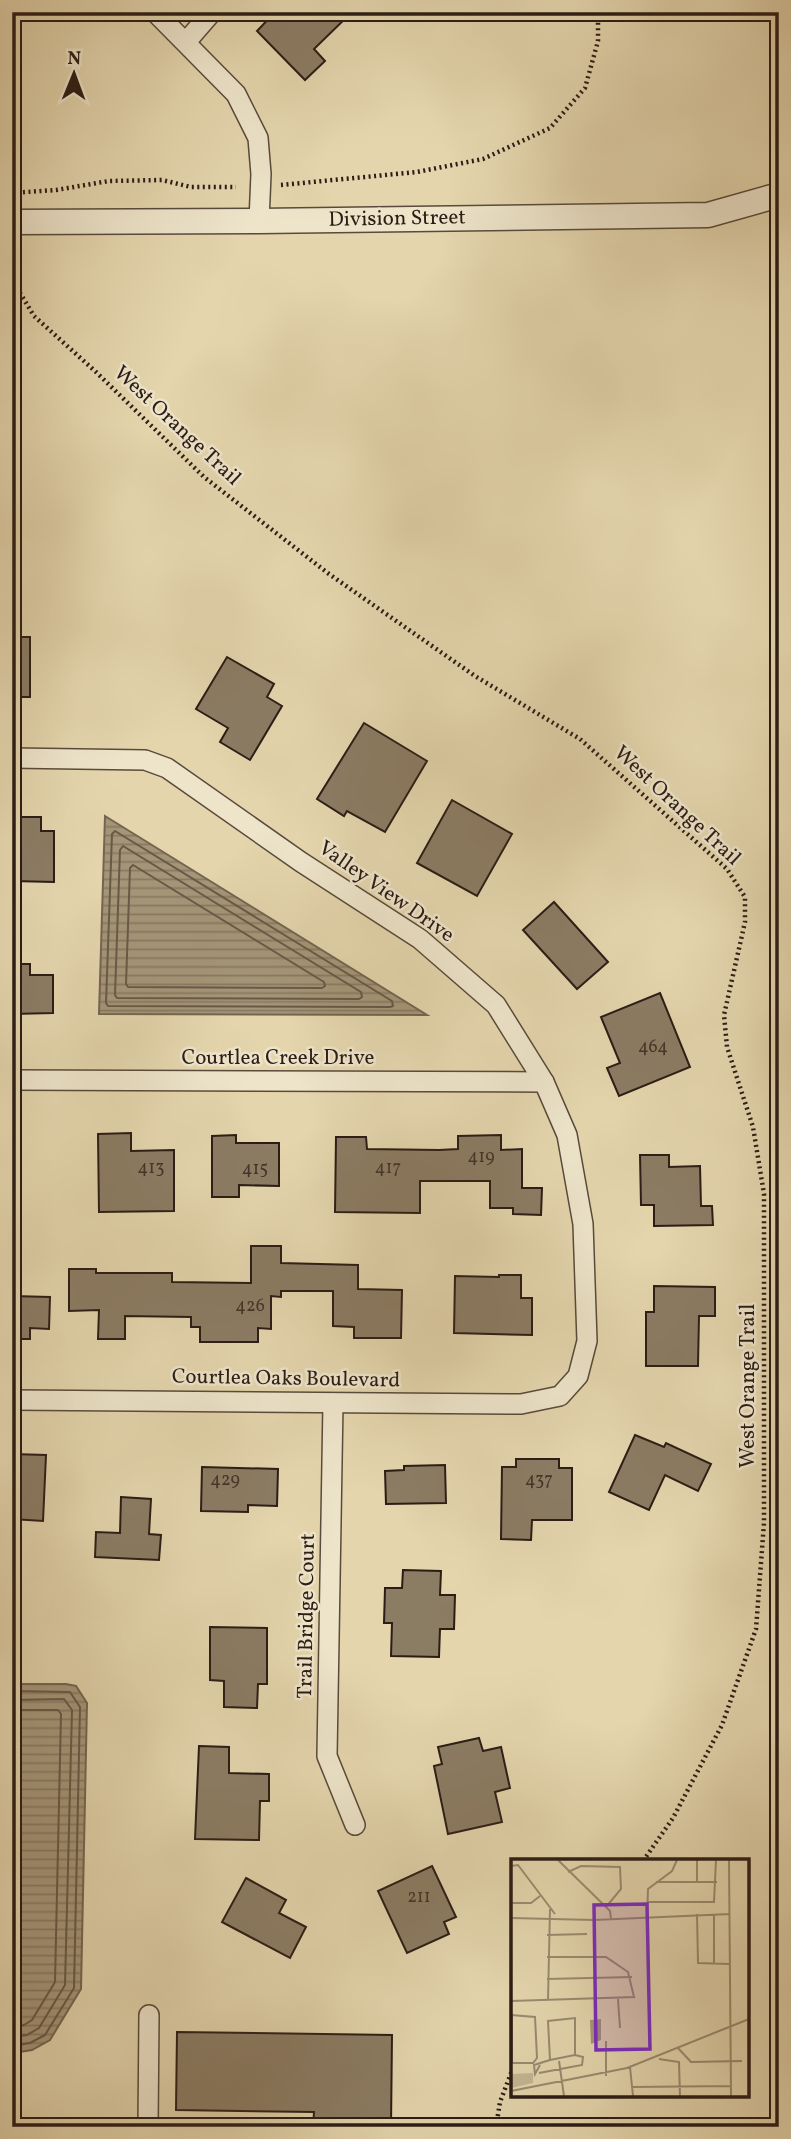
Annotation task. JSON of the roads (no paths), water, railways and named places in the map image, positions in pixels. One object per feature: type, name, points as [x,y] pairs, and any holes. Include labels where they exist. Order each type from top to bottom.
[{"type":"street","points":[[155,12],[236,94],[258,138],[261,174],[259,221]]},
{"type":"street","points":[[186,42],[212,12]]},
{"type":"street","name":"Division Street","points":[[12,222],[708,215],[779,194]]},
{"type":"street","name":"Valley View Drive","points":[[12,758],[145,760],[167,768],[302,862],[420,939],[496,1005],[544,1082],[567,1135],[583,1224],[587,1341],[578,1376],[559,1396]]},
{"type":"street","name":"Courtlea Creek Drive","points":[[12,1080],[544,1082]]},
{"type":"street","name":"Courtlea Oaks Boulevard","points":[[12,1400],[521,1404],[559,1396]]},
{"type":"street","name":"Trail Bridge Court","points":[[333,1403],[327,1756],[355,1825]]},
{"type":"street","points":[[148,2127],[149,2015]]},
{"type":"water","points":[[105,816],[427,1015],[99,1014]]},
{"type":"water","points":[[12,1684],[76,1686],[87,1703],[81,1989],[50,2040],[32,2050],[12,2053]]}]
